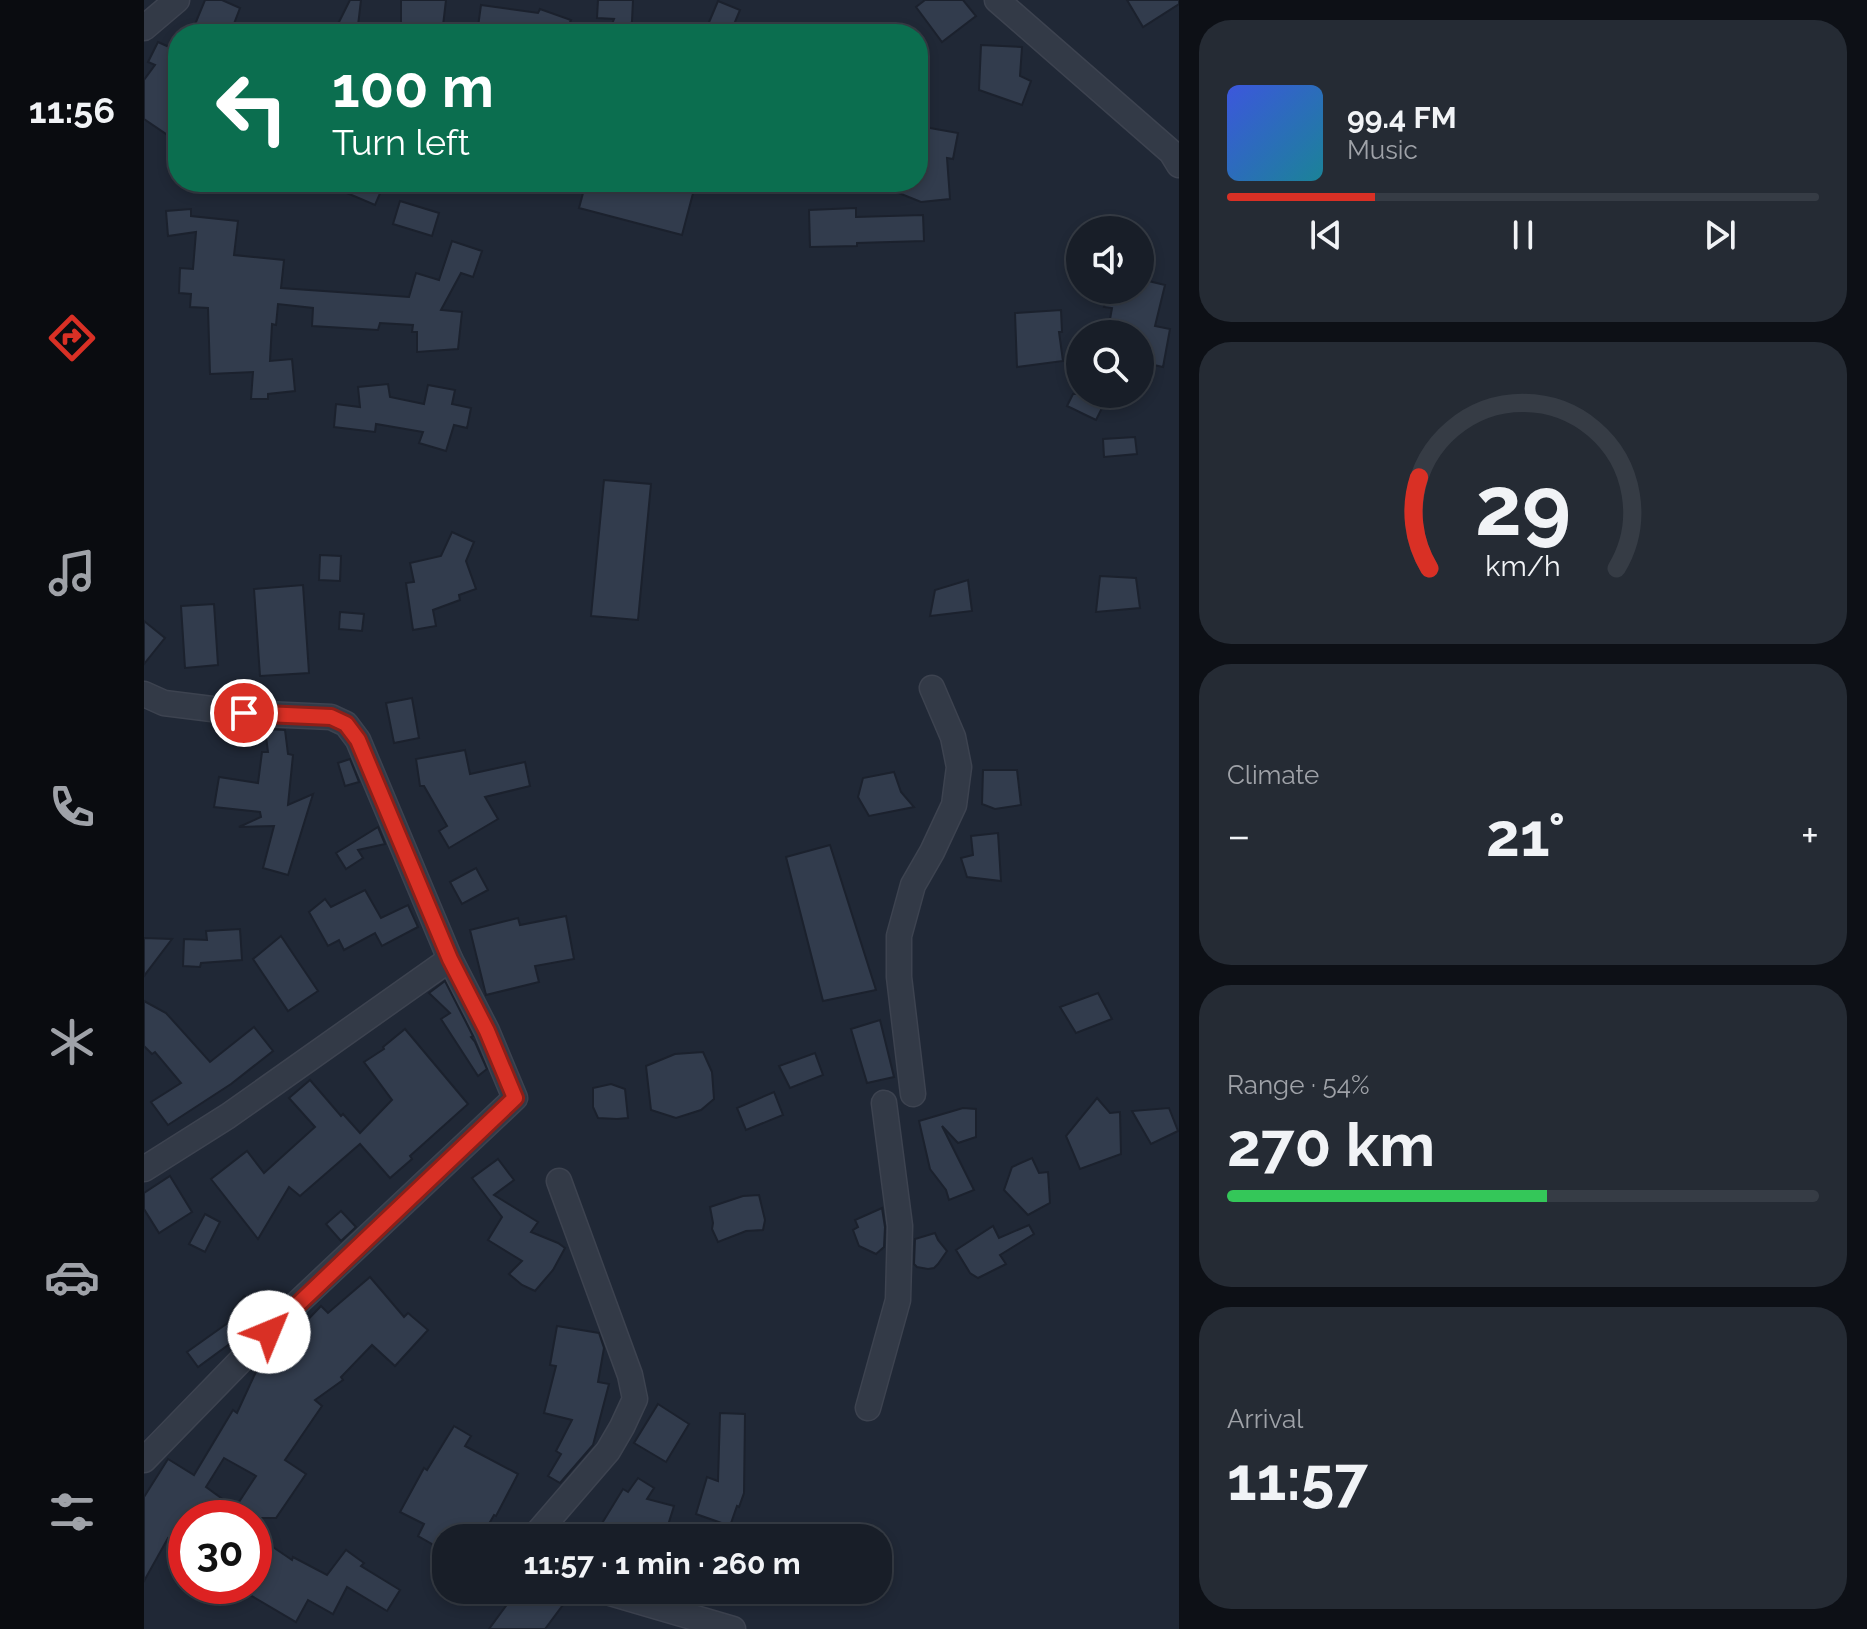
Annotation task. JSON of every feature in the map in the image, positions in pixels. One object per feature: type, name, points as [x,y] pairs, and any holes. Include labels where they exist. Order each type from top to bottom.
[{"type":"street","points":[[144,28],[177,0]]},
{"type":"street","points":[[997,0],[1176,155]]},
{"type":"street","points":[[913,1094],[899,977],[899,936],[913,885],[954,805],[959,767],[953,737],[932,688]]},
{"type":"street","points":[[144,694],[164,703],[244,713],[331,717],[346,724],[358,740],[450,959],[487,1031],[515,1098],[289,1311],[144,1460]]},
{"type":"street","points":[[144,1169],[228,1116],[450,959]]},
{"type":"street","points":[[868,1408],[898,1300],[900,1226],[884,1103]]},
{"type":"street","points":[[545,1524],[608,1451],[635,1399],[630,1375],[559,1181]]},
{"type":"street","points":[[648,1604],[733,1629]]},
{"type":"building","points":[[205,0],[222,0],[240,8],[234,24],[195,24]]},
{"type":"building","points":[[350,0],[361,0],[358,24],[338,24]]},
{"type":"building","points":[[401,0],[446,0],[443,24],[401,24]]},
{"type":"building","points":[[598,0],[633,0],[631,24],[612,24],[614,19],[597,18]]},
{"type":"building","points":[[925,0],[963,0],[976,16],[942,42],[916,7]]},
{"type":"building","points":[[1127,0],[1179,0],[1179,4],[1143,27]]},
{"type":"building","points":[[718,1],[740,10],[734,24],[708,24]]},
{"type":"building","points":[[481,5],[538,13],[540,9],[571,20],[569,24],[478,24]]},
{"type":"building","points":[[158,42],[168,46],[168,135],[144,119],[144,80],[155,65],[148,62]]},
{"type":"building","points":[[981,45],[1022,47],[1020,76],[1031,81],[1022,105],[979,90]]},
{"type":"building","points":[[928,127],[958,133],[953,159],[947,158],[950,199],[921,202],[896,192],[928,192]]},
{"type":"building","points":[[344,192],[381,192],[375,205]]},
{"type":"building","points":[[583,192],[693,192],[682,235],[579,208]]},
{"type":"building","points":[[400,201],[439,213],[432,236],[393,224]]},
{"type":"building","points":[[856,208],[856,217],[923,215],[924,241],[810,247],[809,210]]},
{"type":"building","points":[[191,209],[191,216],[238,221],[234,255],[284,260],[281,288],[409,297],[416,273],[439,280],[452,241],[482,251],[473,277],[461,273],[441,310],[462,312],[458,349],[417,352],[417,332],[412,332],[413,325],[380,323],[378,330],[312,326],[313,308],[278,304],[276,325],[272,324],[270,361],[292,359],[295,391],[268,394],[268,399],[251,399],[253,372],[210,374],[208,308],[190,307],[191,294],[179,293],[180,268],[193,269],[196,232],[168,236],[166,211]]},
{"type":"building","points":[[1154,282],[1165,285],[1155,326],[1170,329],[1163,367],[1154,365],[1154,320],[1110,320],[1112,308],[1104,307],[1105,304],[1154,304]]},
{"type":"building","points":[[1061,310],[1062,332],[1059,332],[1063,361],[1017,367],[1015,313]]},
{"type":"building","points":[[388,384],[390,397],[424,404],[428,385],[455,390],[452,404],[471,408],[467,428],[454,425],[446,451],[419,443],[423,432],[376,424],[375,432],[334,427],[336,404],[360,407],[358,387]]},
{"type":"building","points":[[1071,408],[1102,408],[1096,420]]},
{"type":"building","points":[[1135,437],[1137,454],[1104,457],[1103,439]]},
{"type":"building","points":[[604,480],[651,484],[638,620],[591,616]]},
{"type":"building","points":[[452,532],[474,542],[466,561],[476,589],[459,595],[460,600],[433,610],[436,626],[413,630],[406,583],[414,582],[410,563],[441,556]]},
{"type":"building","points":[[320,555],[341,556],[340,581],[319,580]]},
{"type":"building","points":[[1100,576],[1136,578],[1140,608],[1096,612]]},
{"type":"building","points":[[968,580],[972,611],[930,616],[935,590]]},
{"type":"building","points":[[303,585],[309,673],[260,676],[254,589]]},
{"type":"building","points":[[214,604],[218,665],[185,668],[181,606]]},
{"type":"building","points":[[340,612],[364,614],[362,631],[339,629]]},
{"type":"building","points":[[144,621],[165,638],[144,664]]},
{"type":"building","points":[[412,698],[419,738],[394,743],[386,703]]},
{"type":"building","points":[[265,729],[285,730],[288,754],[293,755],[288,805],[313,794],[288,875],[263,868],[274,826],[239,827],[261,817],[260,812],[214,807],[219,777],[258,783],[262,752],[268,752]]},
{"type":"building","points":[[465,750],[470,774],[525,762],[530,786],[485,797],[498,819],[449,848],[439,831],[447,826],[424,786],[420,786],[416,759]]},
{"type":"building","points":[[350,759],[359,782],[345,786],[338,763]]},
{"type":"building","points":[[983,770],[1017,770],[1021,805],[995,809],[982,804]]},
{"type":"building","points":[[894,772],[901,792],[914,807],[869,816],[858,797],[863,778]]},
{"type":"building","points":[[378,827],[385,844],[358,850],[363,858],[346,869],[336,853]]},
{"type":"building","points":[[998,833],[1001,881],[967,877],[961,858],[973,855],[971,836]]},
{"type":"building","points":[[830,845],[876,990],[823,1001],[786,857]]},
{"type":"building","points":[[476,868],[488,890],[462,904],[450,882]]},
{"type":"building","points":[[365,890],[381,918],[408,905],[418,927],[382,946],[375,933],[344,950],[339,940],[328,946],[309,912],[325,899],[331,907]]},
{"type":"building","points":[[566,916],[574,959],[535,966],[539,982],[486,995],[470,930],[518,918],[520,925]]},
{"type":"building","points":[[240,929],[242,960],[201,963],[200,967],[183,966],[184,939],[207,940],[206,931]]},
{"type":"building","points":[[281,936],[318,991],[288,1011],[253,959]]},
{"type":"building","points":[[144,938],[172,939],[144,976]]},
{"type":"building","points":[[445,981],[487,1069],[478,1076],[441,1019],[450,1013],[429,993]]},
{"type":"building","points":[[1098,993],[1112,1019],[1076,1033],[1060,1007]]},
{"type":"building","points":[[144,1001],[166,1013],[210,1062],[254,1027],[273,1051],[231,1084],[168,1125],[151,1102],[181,1083],[155,1052],[152,1054],[144,1046]]},
{"type":"building","points":[[880,1020],[894,1077],[867,1083],[851,1029]]},
{"type":"building","points":[[405,1029],[468,1104],[390,1178],[360,1144],[300,1196],[289,1187],[258,1239],[211,1179],[247,1151],[264,1173],[315,1127],[289,1098],[310,1080],[360,1133],[392,1100],[364,1062],[384,1049]]},
{"type":"building","points":[[703,1052],[712,1072],[714,1099],[701,1110],[676,1118],[651,1110],[646,1066],[675,1054]]},
{"type":"building","points":[[815,1053],[823,1075],[790,1088],[779,1066]]},
{"type":"building","points":[[611,1084],[625,1089],[628,1118],[598,1118],[593,1107],[593,1088]]},
{"type":"building","points":[[774,1092],[783,1115],[746,1130],[737,1108]]},
{"type":"building","points":[[1097,1098],[1110,1113],[1120,1112],[1121,1154],[1080,1169],[1066,1136]]},
{"type":"building","points":[[963,1108],[976,1109],[976,1137],[958,1143],[942,1126],[974,1190],[949,1200],[946,1190],[930,1169],[919,1121]]},
{"type":"building","points":[[1169,1108],[1178,1131],[1151,1144],[1132,1111]]},
{"type":"building","points":[[1032,1158],[1039,1173],[1048,1172],[1050,1203],[1028,1215],[1004,1190],[1012,1167]]},
{"type":"building","points":[[498,1159],[514,1180],[494,1195],[538,1222],[531,1232],[565,1248],[553,1270],[535,1291],[509,1274],[522,1261],[488,1240],[502,1217],[472,1178]]},
{"type":"building","points":[[170,1176],[192,1212],[159,1233],[144,1209],[144,1193]]},
{"type":"building","points":[[759,1195],[765,1220],[763,1230],[746,1231],[718,1242],[712,1229],[710,1207],[743,1196]]},
{"type":"building","points":[[882,1208],[884,1247],[876,1254],[859,1246],[853,1230],[858,1227],[855,1220]]},
{"type":"building","points":[[341,1211],[356,1227],[341,1241],[326,1224]]},
{"type":"building","points":[[205,1214],[220,1222],[205,1252],[189,1244]]},
{"type":"building","points":[[1029,1225],[1034,1234],[1000,1255],[1006,1264],[978,1278],[970,1273],[956,1250],[993,1226],[999,1238]]},
{"type":"building","points":[[935,1233],[947,1251],[934,1268],[917,1267],[914,1264],[915,1239]]},
{"type":"building","points":[[370,1277],[404,1317],[408,1313],[428,1330],[395,1366],[372,1345],[341,1377],[343,1380],[315,1400],[322,1406],[285,1460],[306,1474],[276,1518],[272,1518],[272,1500],[240,1500],[256,1476],[224,1458],[206,1487],[224,1500],[168,1500],[168,1538],[144,1581],[144,1497],[168,1459],[194,1475],[233,1410],[237,1413],[260,1363],[291,1330],[296,1332],[321,1306],[328,1313]]},
{"type":"building","points":[[244,1296],[266,1313],[250,1329],[198,1367],[187,1352],[239,1315],[233,1310]]},
{"type":"building","points":[[557,1326],[599,1333],[604,1348],[598,1382],[609,1384],[593,1445],[560,1483],[548,1476],[561,1454],[556,1451],[572,1420],[544,1413],[556,1366],[550,1365]]},
{"type":"building","points":[[658,1404],[689,1424],[666,1462],[634,1443]]},
{"type":"building","points":[[720,1413],[745,1414],[744,1493],[731,1524],[696,1514],[707,1477],[718,1481]]},
{"type":"building","points":[[454,1426],[471,1436],[465,1446],[518,1474],[489,1524],[432,1524],[432,1544],[418,1536],[424,1524],[400,1512],[424,1468],[427,1470]]},
{"type":"building","points":[[638,1478],[654,1488],[647,1499],[674,1506],[668,1524],[602,1524],[623,1489],[628,1492]]},
{"type":"building","points":[[272,1546],[292,1560],[293,1557],[327,1575],[346,1550],[364,1563],[361,1566],[400,1590],[387,1611],[347,1587],[333,1614],[308,1600],[296,1622],[265,1604],[272,1604]]},
{"type":"building","points":[[507,1604],[564,1604],[545,1629],[489,1629]]},
{"type":"route","points":[[244,713],[331,717],[346,724],[358,740],[450,959],[487,1031],[515,1098],[269,1332]]}]
